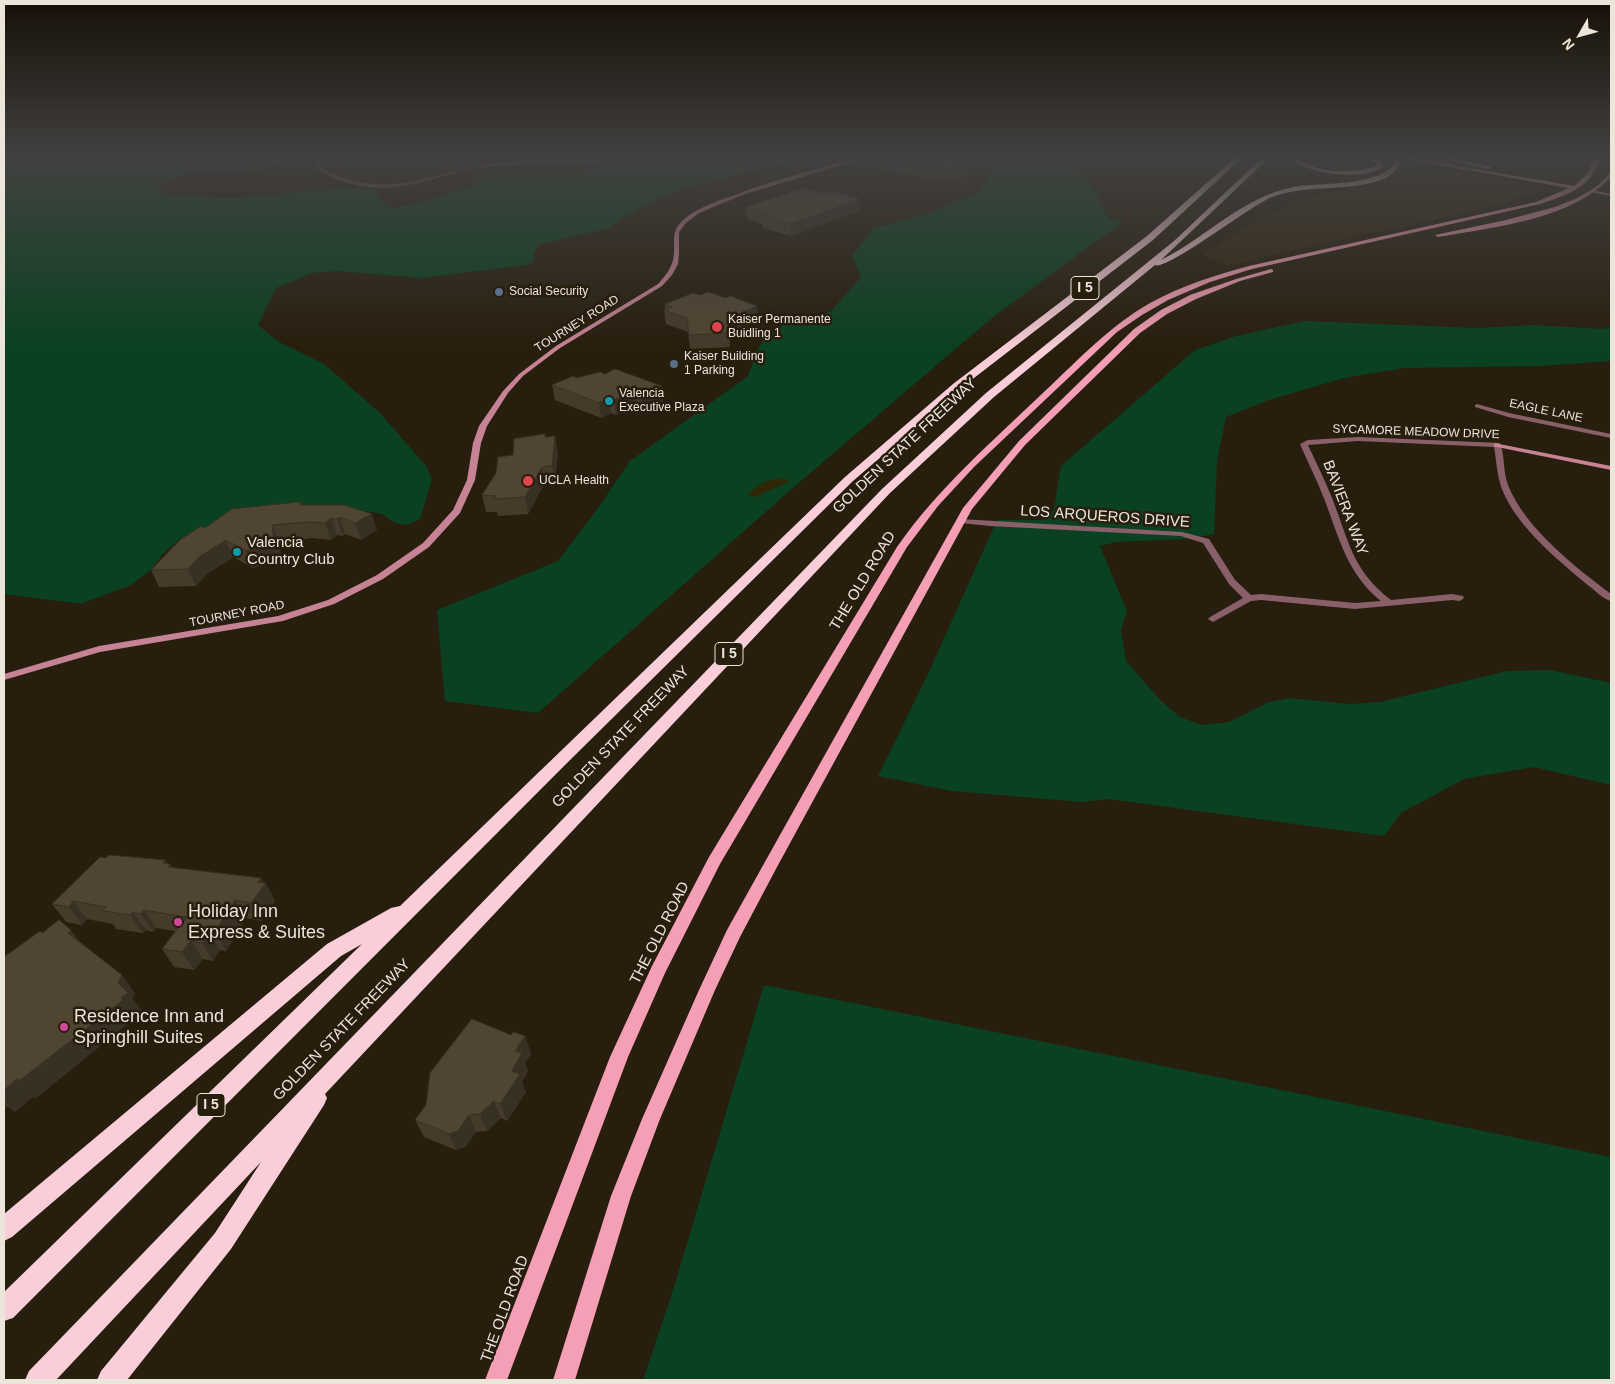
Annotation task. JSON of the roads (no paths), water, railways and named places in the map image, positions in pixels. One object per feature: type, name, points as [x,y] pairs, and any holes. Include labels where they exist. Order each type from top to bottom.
[{"type":"highway","name":"GOLDEN STATE FREEWAY","points":[[4,1309],[418,900],[849,479],[957,386],[1150,238],[1169,221]]},
{"type":"highway","name":"GOLDEN STATE FREEWAY","points":[[38,1380],[886,491],[998,388],[1146,270],[1199,221]]},
{"type":"highway","points":[[1146,270],[1177,256],[1228,221]]},
{"type":"highway","name":"I 5","points":[[4,1229],[334,950],[418,900]]},
{"type":"highway","name":"I 5","points":[[110,1380],[223,1241],[337,1065]]},
{"type":"main road","name":"THE OLD ROAD","points":[[496,1380],[618,1056],[658,971],[719,853],[902,547],[938,499],[1108,336],[1139,313],[1170,296],[1216,277],[1260,265],[1459,221]]},
{"type":"main road","points":[[564,1380],[621,1196],[651,1119],[707,990],[771,864],[960,520],[1006,460],[1137,331],[1178,305],[1221,286],[1265,272],[1506,221]]},
{"type":"street","name":"TOURNEY ROAD","points":[[4,676],[99,649],[280,619],[331,602],[380,577],[426,545],[457,511],[471,480],[477,443],[484,426],[506,391],[521,375],[558,347],[660,286],[670,275],[677,260],[674,236],[686,221]]},
{"type":"street","name":"EAGLE LANE","points":[[1476,406],[1508,415],[1611,436]]},
{"type":"street","name":"SYCAMORE MEADOW DRIVE","points":[[1308,442],[1358,440],[1497,444],[1611,468]]},
{"type":"street","name":"BAVIERA WAY","points":[[1308,442],[1304,444],[1331,506],[1350,562],[1362,581],[1388,602]]},
{"type":"street","points":[[1497,444],[1503,483],[1523,518],[1585,580],[1611,598]]},
{"type":"street","name":"LOS ARQUEROS DRIVE","points":[[960,520],[990,524],[1182,534],[1196,537],[1206,541],[1232,582],[1249,598]]},
{"type":"street","points":[[1213,619],[1249,598],[1275,598],[1356,606],[1452,596],[1460,598]]},
{"type":"place","name":"Social Security","points":[[499,292]]},
{"type":"place","name":"Kaiser Permanente Buidling 1","points":[[717,327]]},
{"type":"place","name":"Kaiser Building 1 Parking","points":[[674,364]]},
{"type":"place","name":"Valencia Executive Plaza","points":[[609,401]]},
{"type":"place","name":"UCLA Health","points":[[528,481]]},
{"type":"place","name":"Valencia Country Club","points":[[237,552]]},
{"type":"place","name":"Holiday Inn Express & Suites","points":[[178,922]]},
{"type":"place","name":"Residence Inn and Springhill Suites","points":[[64,1027]]}]
